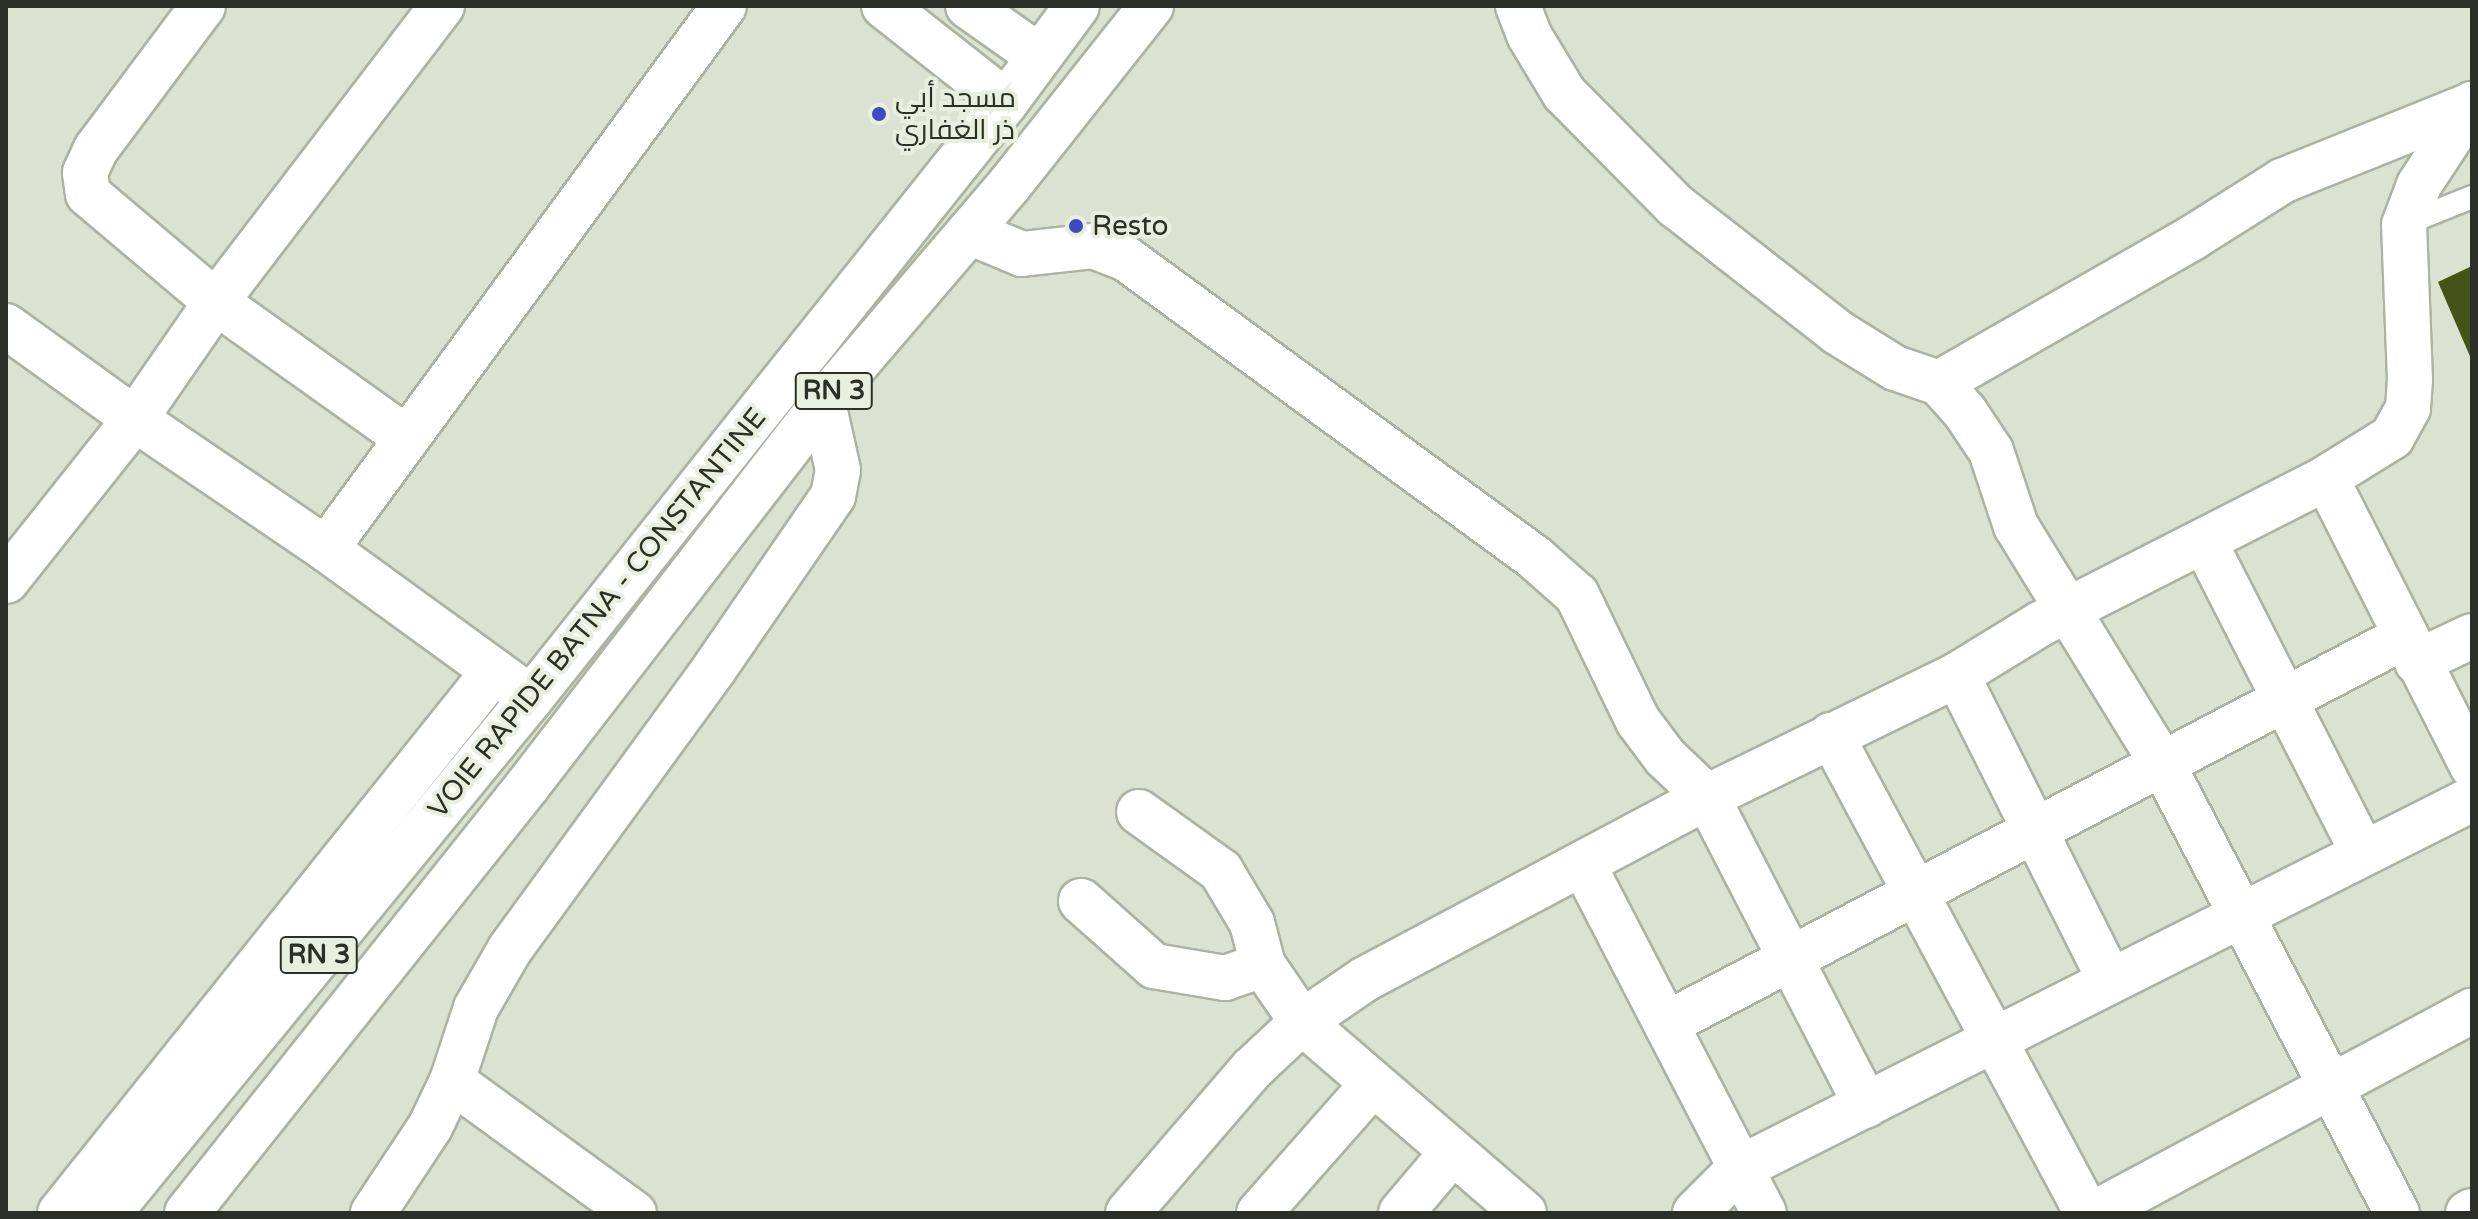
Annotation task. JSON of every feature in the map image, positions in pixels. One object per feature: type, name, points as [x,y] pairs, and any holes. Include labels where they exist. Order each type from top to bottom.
[{"type":"main road","points":[[203,6],[96,149],[85,173],[88,194],[216,302],[407,438]]},
{"type":"main road","points":[[6,581],[135,419],[216,302],[442,6]]},
{"type":"main road","points":[[326,549],[724,6]]},
{"type":"main road","points":[[884,6],[1006,102]]},
{"type":"main road","name":"VOIE RAPIDE BATNA - CONSTANTINE","points":[[109,1213],[531,698],[1006,102],[1077,6]]},
{"type":"main road","name":"VOIE RAPIDE BATNA - CONSTANTINE","points":[[187,1213],[528,785],[823,403],[969,232],[1151,6]]},
{"type":"main road","points":[[1518,6],[1529,35],[1564,93],[1676,206],[1837,332],[1895,368],[1939,383],[1965,412],[1991,451],[2016,526],[2066,613],[2162,763],[2243,912],[2329,1086],[2397,1213]]},
{"type":"main road","points":[[956,63],[984,11],[1039,56]]},
{"type":"main road","points":[[1939,383],[2192,238],[2282,181],[2472,104]]},
{"type":"main road","points":[[1128,1213],[1252,1069],[1302,1022],[1365,979],[1707,797],[1957,675],[2040,624],[2326,478],[2392,437],[2408,408],[2404,225],[2419,185],[2472,104]]},
{"type":"main road","points":[[969,232],[1022,254],[1093,246],[1125,258],[1534,557],[1577,595],[1638,721],[1665,757],[1707,797],[1866,1105]]},
{"type":"main road","points":[[6,326],[135,419],[326,549],[531,698]]},
{"type":"main road","points":[[373,1213],[430,1127],[452,1081],[476,1008],[510,949],[714,669],[833,496],[838,470],[823,403]]},
{"type":"main road","points":[[2326,478],[2410,650],[2472,766]]},
{"type":"main road","points":[[2204,541],[2362,851]]},
{"type":"main road","points":[[1666,1024],[2284,701],[2410,650],[2472,636]]},
{"type":"main road","points":[[60,1213],[494,671]]},
{"type":"main road","points":[[1957,675],[2110,980]]},
{"type":"main road","points":[[1831,735],[2087,1213]]},
{"type":"main road","points":[[1695,1213],[1740,1168],[2362,851],[2472,799]]},
{"type":"main road","points":[[1139,812],[1221,871],[1252,923],[1263,965],[1302,1022],[1451,1154],[1524,1213]]},
{"type":"main road","points":[[1583,864],[1764,1213]]},
{"type":"main road","points":[[1081,901],[1154,966],[1225,978],[1263,965]]},
{"type":"main road","points":[[2095,1213],[2472,1011]]},
{"type":"main road","points":[[452,1081],[634,1213]]},
{"type":"main road","points":[[1259,1213],[1372,1085]]},
{"type":"main road","points":[[1401,1213],[1451,1154]]},
{"type":"lane","points":[[2404,225],[2472,197]]},
{"type":"building","points":[[2472,266],[2472,361],[2438,282]]},
{"type":"place","name":"مسجد أبي ذر الغفاري","points":[[879,114]]},
{"type":"place","name":"Resto","points":[[1076,226]]}]
